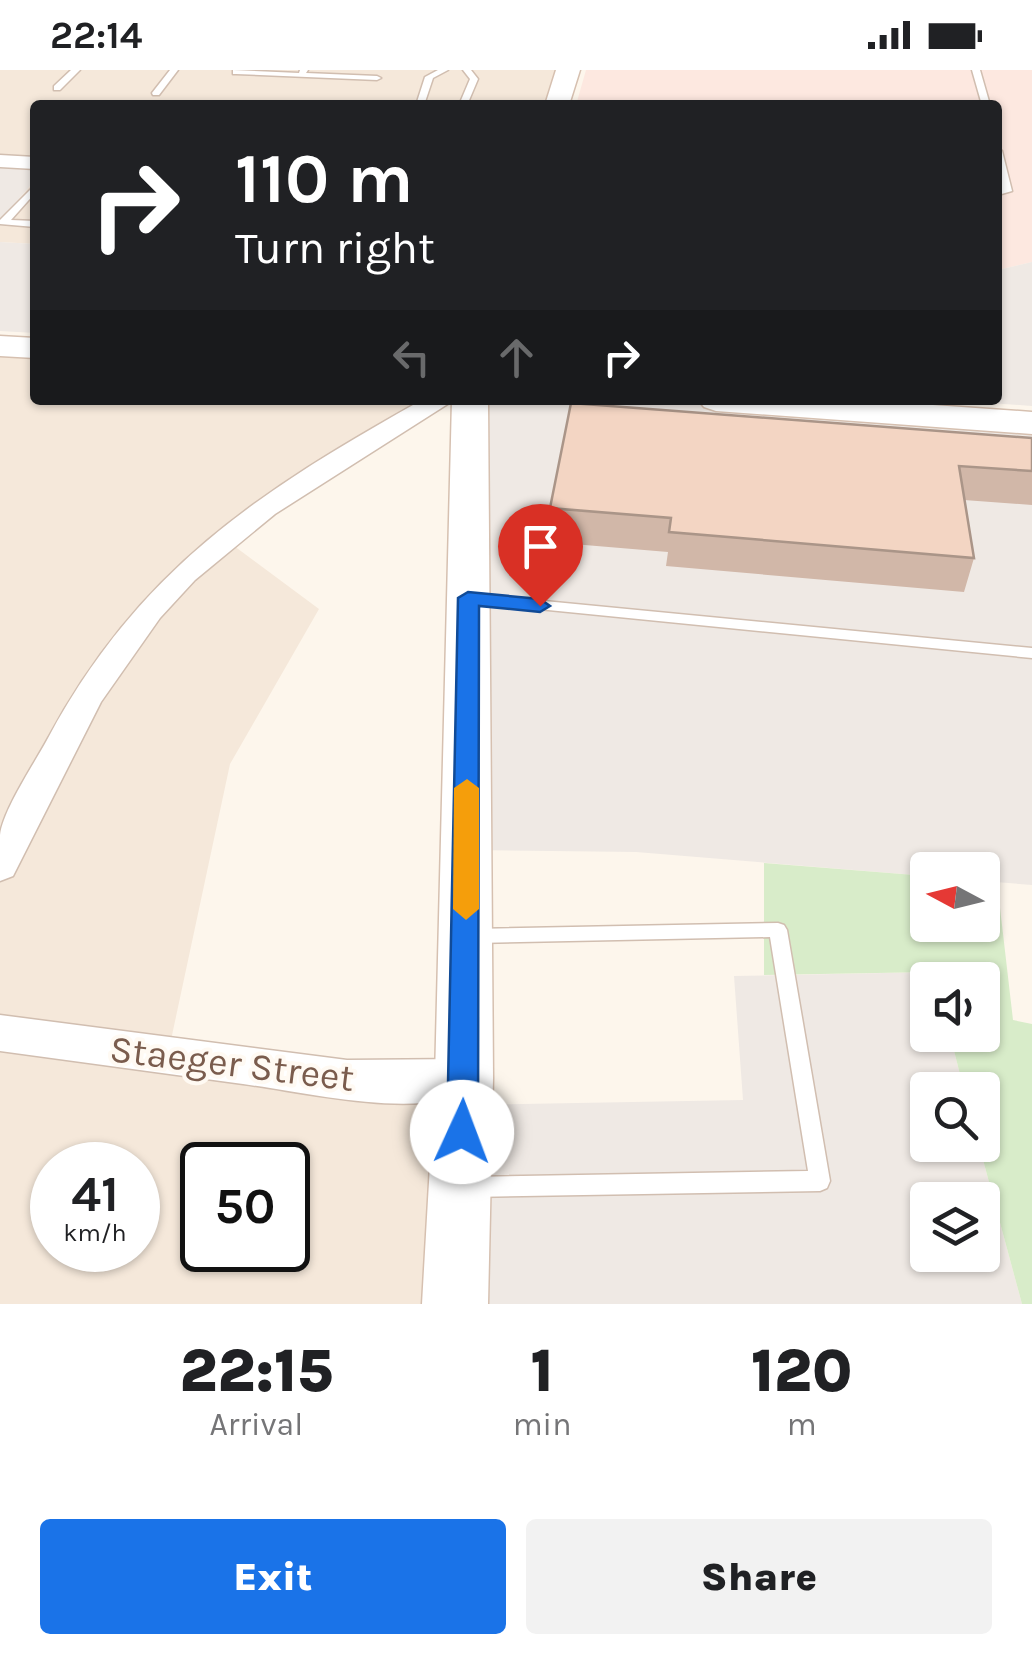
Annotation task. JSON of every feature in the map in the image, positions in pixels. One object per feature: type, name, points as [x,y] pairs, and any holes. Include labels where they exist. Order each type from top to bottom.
[{"type":"main road","points":[[559,100],[568,70]]},
{"type":"main road","points":[[0,346],[30,348]]},
{"type":"main road","points":[[455,1304],[464,1078],[470,405]]},
{"type":"main road","points":[[852,405],[934,408],[1032,424]]},
{"type":"street","points":[[0,161],[30,163]]},
{"type":"street","points":[[0,866],[115,654],[159,600],[268,506],[365,442],[431,405]]},
{"type":"street","name":"Staeger Street","points":[[0,1033],[347,1079],[412,1082],[464,1078]]},
{"type":"lane","points":[[57,88],[76,70]]},
{"type":"lane","points":[[156,93],[174,70]]},
{"type":"lane","points":[[422,100],[429,77],[444,70]]},
{"type":"lane","points":[[465,100],[474,79],[468,70]]},
{"type":"lane","points":[[976,70],[985,100]]},
{"type":"lane","points":[[236,72],[376,78]]},
{"type":"lane","points":[[1002,169],[1007,191],[1002,192]]},
{"type":"lane","points":[[30,193],[3,222],[30,224]]},
{"type":"lane","points":[[468,598],[1032,652]]},
{"type":"lane","points":[[460,1187],[820,1182],[778,930],[466,937]]},
{"type":"shaded area","points":[[0,70],[568,70],[559,100],[30,100],[30,163],[0,161]]},
{"type":"shaded area","points":[[586,70],[1032,70],[1032,262],[1002,269],[1002,100],[577,100]]},
{"type":"shaded area","points":[[0,167],[30,169],[30,186],[0,221]]},
{"type":"shaded area","points":[[30,186],[30,244],[0,242],[0,221]]},
{"type":"shaded area","points":[[0,242],[30,244],[30,333],[0,331]]},
{"type":"shaded area","points":[[1032,262],[1032,406],[1002,404],[1002,269]]},
{"type":"shaded area","points":[[0,346],[30,348],[30,405],[433,405],[226,540],[319,609],[230,764],[168,1054],[464,1078],[455,1304],[0,1304]]},
{"type":"shaded area","points":[[470,405],[781,405],[1032,424],[1032,885],[1000,882],[1000,852],[910,852],[910,875],[636,852],[466,850]]},
{"type":"shaded area","points":[[910,972],[910,1052],[954,1052],[959,1072],[910,1072],[910,1162],[984,1162],[989,1182],[910,1182],[910,1272],[1000,1272],[1000,1223],[1022,1304],[454,1304],[463,1105],[743,1100],[734,976]]},
{"type":"green space","points":[[764,863],[910,875],[910,942],[1000,942],[1000,908],[1013,1020],[1032,1024],[1032,1304],[1022,1304],[1000,1223],[1000,1182],[989,1182],[984,1162],[1000,1162],[1000,1072],[959,1072],[954,1052],[1000,1052],[1000,962],[910,962],[910,972],[764,975]]},
{"type":"building","points":[[571,405],[1032,438],[1032,471],[959,466],[974,558],[669,532],[671,518],[550,508]]},
{"type":"slow traffic","points":[[466,909],[467,788]]},
{"type":"route","points":[[462,1132],[468,598],[540,606]]}]
